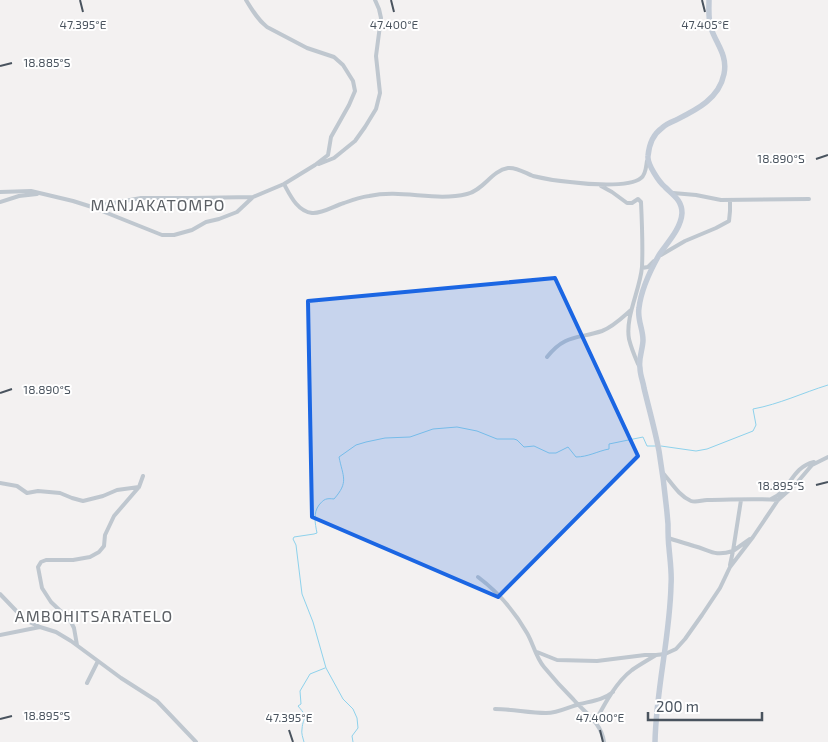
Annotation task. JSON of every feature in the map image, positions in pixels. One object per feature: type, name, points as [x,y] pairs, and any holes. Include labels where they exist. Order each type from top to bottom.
[{"type":"street","points":[[0,192],[31,191],[73,201],[162,235],[174,235],[237,212],[253,197],[284,184],[328,155],[332,137],[355,91],[352,81],[343,65],[334,57],[306,48],[262,23],[246,0]]},
{"type":"street","points":[[315,165],[334,158],[355,141],[376,108],[380,93],[376,55],[381,18],[375,0]]},
{"type":"street","points":[[284,184],[292,199],[304,211],[312,213],[371,195],[402,193],[457,196],[470,194],[484,185],[494,174],[514,168],[547,180],[588,185],[629,182],[641,179],[648,160],[649,145],[655,134],[662,127],[698,109],[711,98],[722,83],[724,60],[720,46],[711,29],[709,0]]},
{"type":"street","points":[[639,366],[643,349],[643,338],[638,318],[638,308],[646,282],[682,217],[679,201],[664,186],[648,160]]},
{"type":"street","points":[[600,185],[627,203],[632,203],[638,199],[641,202],[642,268],[632,310],[629,340],[639,366],[658,448],[667,516],[672,583],[665,654],[655,721],[656,742]]},
{"type":"street","points":[[0,202],[19,196],[40,193]]},
{"type":"street","points":[[673,193],[721,200],[809,199]]},
{"type":"street","points":[[92,207],[141,198],[253,197]]},
{"type":"street","points":[[642,268],[648,268],[659,256],[686,240],[716,228],[729,220],[730,200]]},
{"type":"street","points":[[547,357],[563,341],[604,330],[632,310]]},
{"type":"street","points":[[769,499],[782,492],[803,466],[828,457]]},
{"type":"street","points":[[537,652],[556,660],[597,661],[665,654],[676,649],[702,615],[720,588],[730,567],[778,500],[795,485],[812,465],[821,460]]},
{"type":"street","points":[[662,471],[680,492],[691,501],[778,500]]},
{"type":"street","points":[[77,645],[74,628],[70,620],[51,602],[42,588],[38,567],[41,562],[46,560],[73,560],[90,557],[99,552],[104,546],[105,535],[114,516],[139,487],[142,476]]},
{"type":"street","points":[[0,483],[17,486],[27,493],[38,491],[60,493],[83,501],[117,490],[139,487]]},
{"type":"street","points":[[730,567],[741,500]]},
{"type":"street","points":[[668,538],[696,546],[708,552],[726,553],[733,551],[752,538]]},
{"type":"street","points":[[478,578],[485,582],[505,602],[527,633],[542,665],[588,713],[603,735],[604,742]]},
{"type":"street","points":[[0,594],[26,620],[56,632],[157,701],[196,742]]},
{"type":"street","points":[[0,635],[40,627]]},
{"type":"street","points":[[595,722],[613,692],[631,671],[656,655]]},
{"type":"street","points":[[87,682],[98,661]]},
{"type":"street","points":[[495,709],[547,713],[607,697],[613,692]]},
{"type":"highlighted area","points":[[555,278],[638,456],[498,597],[312,517],[308,301]]},
{"type":"waterway","points":[[661,446],[696,451],[707,449],[753,431],[756,425],[753,409],[828,385]]},
{"type":"waterway","points":[[353,742],[352,736],[358,728],[357,718],[353,709],[343,699],[326,668],[313,622],[302,594],[296,545],[293,539],[294,537],[317,533],[315,518],[317,508],[324,500],[334,499],[342,488],[344,479],[339,457],[356,445],[366,442],[385,438],[410,437],[433,429],[457,427],[477,431],[497,439],[514,439],[524,447],[534,446],[549,453],[556,453],[568,447],[576,457],[609,449],[609,444],[643,437],[647,446],[657,446]]},
{"type":"waterway","points":[[304,742],[302,731],[305,716],[298,706],[301,704],[300,691],[310,674],[325,668]]},
{"type":"district","name":"MANJAKATOMPO","points":[[158,205]]},
{"type":"district","name":"AMBOHITSARATELO","points":[[94,616]]}]
